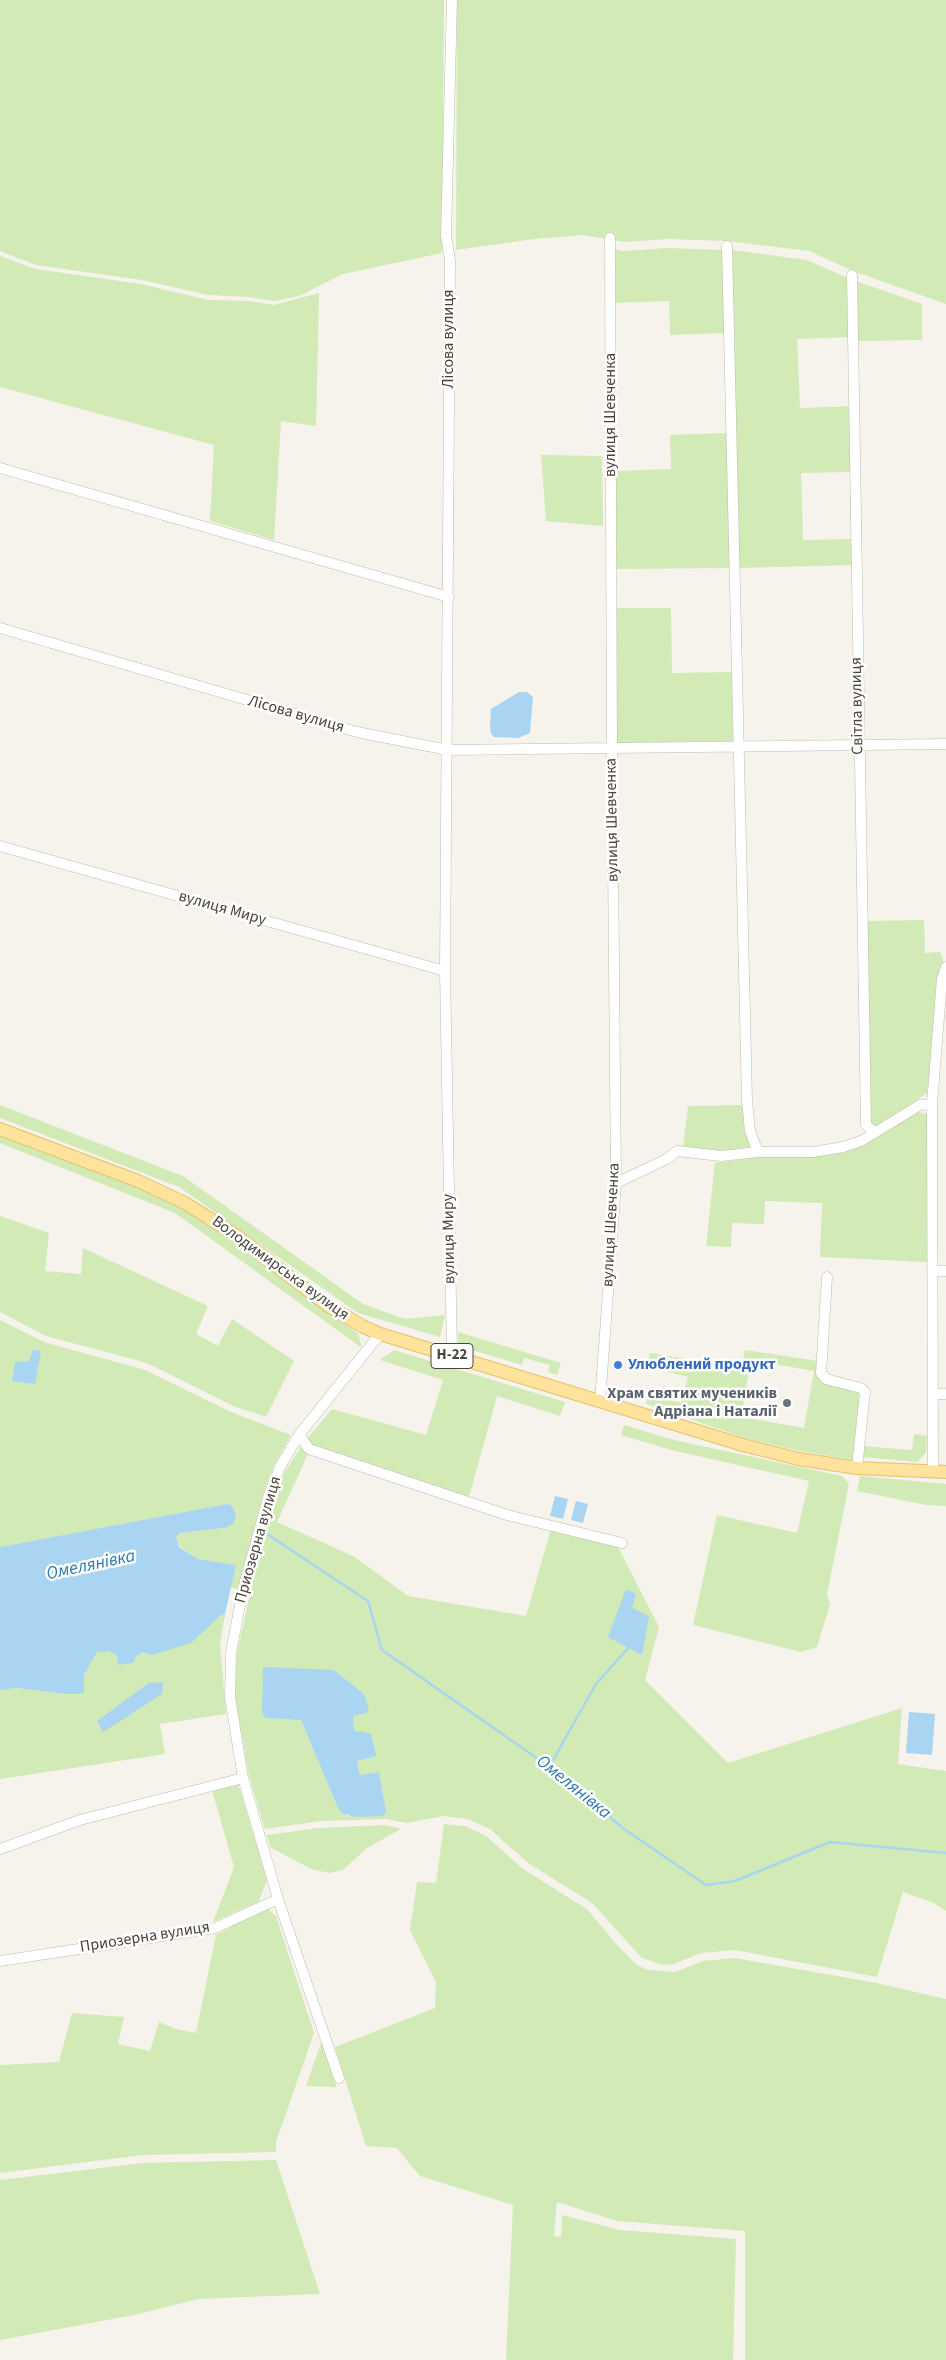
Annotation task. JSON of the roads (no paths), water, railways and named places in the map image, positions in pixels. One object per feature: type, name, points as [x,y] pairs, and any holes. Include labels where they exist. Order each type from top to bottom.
[{"type":"main road","name":"Володимирська вулиця","points":[[0,1129],[138,1181],[184,1203],[237,1236],[327,1305],[362,1326],[380,1334],[743,1445],[799,1459],[857,1468],[946,1472]]},
{"type":"street","name":"Лісова вулиця","points":[[0,628],[357,732],[448,750],[450,260],[446,236],[452,0]]},
{"type":"street","name":"вулиця Шевченка","points":[[600,1402],[616,1183],[610,238]]},
{"type":"street","points":[[727,246],[747,1100],[750,1131],[758,1152]]},
{"type":"street","name":"Світла вулиця","points":[[852,275],[866,1125],[874,1133]]},
{"type":"street","points":[[0,468],[449,597]]},
{"type":"street","points":[[448,750],[946,744]]},
{"type":"street","name":"вулиця Миру","points":[[448,750],[445,971],[452,1356]]},
{"type":"street","name":"вулиця Миру","points":[[0,846],[445,971]]},
{"type":"street","points":[[933,1472],[932,1104],[942,979],[946,967]]},
{"type":"street","points":[[616,1183],[667,1159],[677,1151],[721,1156],[758,1152],[813,1152],[843,1147],[874,1133],[920,1105],[932,1104]]},
{"type":"street","points":[[932,1271],[946,1270]]},
{"type":"street","points":[[827,1277],[821,1373],[826,1379],[861,1388],[865,1392],[857,1468]]},
{"type":"street","name":"Приозерна вулиця","points":[[0,1961],[215,1928],[278,1899],[243,1778],[230,1697],[231,1653],[243,1589],[269,1495],[280,1467],[299,1435],[380,1334]]},
{"type":"street","points":[[933,1394],[946,1394]]},
{"type":"street","points":[[299,1435],[309,1449],[507,1515],[622,1543]]},
{"type":"street","points":[[0,1849],[80,1820],[243,1778]]},
{"type":"street","points":[[278,1899],[338,2078]]},
{"type":"water","points":[[519,692],[527,692],[533,697],[530,733],[518,738],[494,737],[491,734],[490,725],[491,709]]},
{"type":"water","points":[[33,1350],[41,1351],[35,1384],[12,1381],[15,1362],[29,1361]]},
{"type":"water","points":[[555,1496],[568,1499],[563,1519],[550,1516]]},
{"type":"water","points":[[576,1501],[588,1504],[583,1523],[571,1520]]},
{"type":"water","points":[[227,1504],[232,1506],[236,1515],[233,1524],[224,1528],[180,1533],[176,1537],[179,1547],[198,1559],[236,1565],[225,1614],[220,1616],[191,1643],[152,1655],[144,1652],[136,1656],[133,1663],[118,1665],[117,1656],[109,1651],[97,1652],[84,1675],[84,1692],[79,1694],[17,1688],[0,1690],[0,1547]]},
{"type":"water","points":[[626,1589],[636,1594],[632,1608],[649,1616],[642,1655],[608,1637]]},
{"type":"water","points":[[263,1667],[334,1670],[364,1694],[369,1710],[366,1713],[353,1716],[354,1731],[371,1733],[376,1756],[357,1761],[360,1775],[379,1772],[386,1812],[383,1816],[354,1817],[342,1813],[338,1808],[301,1720],[265,1718],[262,1713]]},
{"type":"water","points":[[163,1682],[162,1694],[103,1732],[97,1721],[149,1683]]},
{"type":"water","points":[[909,1712],[935,1714],[932,1755],[906,1753]]},
{"type":"waterway","name":"Омелянівка","points":[[264,1532],[368,1601],[382,1650],[548,1766],[624,1829],[706,1885],[735,1881],[830,1842],[946,1853]]},
{"type":"waterway","points":[[549,1767],[596,1684],[629,1647]]},
{"type":"place","name":"Улюблений продукт","points":[[618,1365]]},
{"type":"place","name":"Храм святих мучеників Адріана і Наталії","points":[[787,1403]]}]
